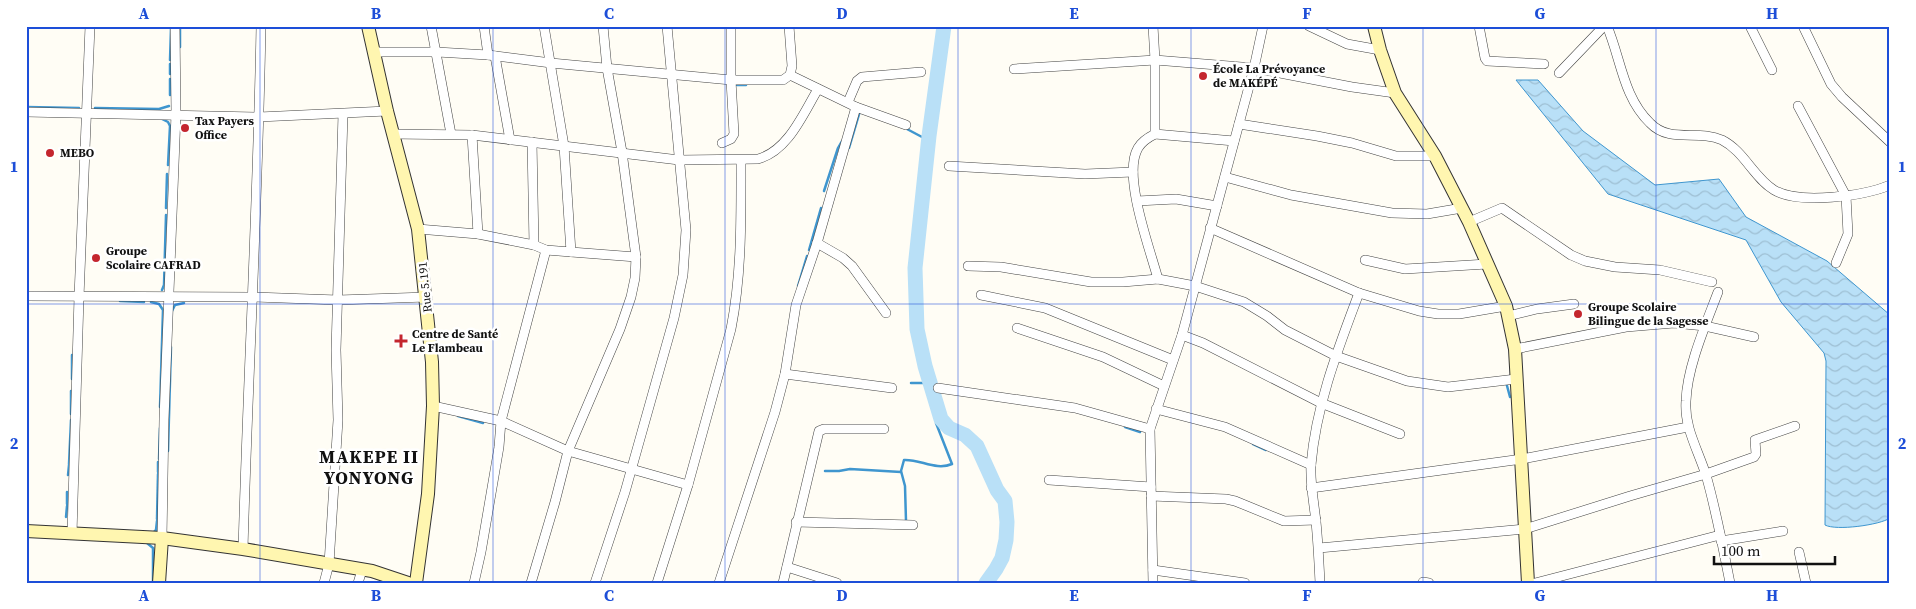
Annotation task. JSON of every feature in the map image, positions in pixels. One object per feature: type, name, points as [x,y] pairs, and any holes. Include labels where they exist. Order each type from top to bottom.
[{"type":"street","points":[[72,534],[90,26]]},
{"type":"street","points":[[159,583],[176,114],[176,26]]},
{"type":"street","points":[[243,549],[261,26]]},
{"type":"street","name":"Rue 5.191","points":[[368,26],[387,111],[418,229],[427,297],[433,406],[428,494],[416,583]]},
{"type":"street","points":[[431,26],[451,134]]},
{"type":"street","points":[[484,26],[510,140]]},
{"type":"street","points":[[544,26],[564,146],[571,252]]},
{"type":"street","points":[[531,583],[556,502],[568,450],[592,390],[610,354],[631,297],[635,278],[636,257],[622,152],[607,68],[604,26]]},
{"type":"street","points":[[595,583],[607,550],[674,318],[683,275],[686,230],[667,26]]},
{"type":"street","points":[[722,143],[731,139],[734,134],[731,26]]},
{"type":"street","points":[[373,52],[436,52],[492,56],[672,76],[731,80],[783,80],[790,75],[792,66],[789,26]]},
{"type":"street","points":[[1152,26],[1155,60],[1156,134]]},
{"type":"street","points":[[1153,583],[1150,429],[1182,335],[1254,68],[1263,26]]},
{"type":"street","points":[[1310,26],[1347,44],[1380,50]]},
{"type":"street","points":[[1374,26],[1395,93],[1435,156],[1462,208],[1507,311],[1515,349],[1528,583]]},
{"type":"street","points":[[1479,26],[1487,61],[1544,64]]},
{"type":"street","points":[[1560,73],[1606,26],[1638,110],[1651,124],[1664,133],[1679,136],[1709,136],[1721,139],[1732,146],[1774,190],[1789,195],[1808,197],[1846,196],[1878,190],[1890,185]]},
{"type":"street","points":[[1750,26],[1772,70]]},
{"type":"street","points":[[1803,26],[1831,84],[1842,97],[1889,140]]},
{"type":"street","points":[[1014,69],[1155,60],[1254,68],[1352,87],[1395,93]]},
{"type":"street","points":[[719,583],[775,412],[785,374],[796,305],[816,243],[857,81],[862,77],[921,72]]},
{"type":"street","points":[[790,75],[852,105],[906,125]]},
{"type":"street","points":[[393,134],[472,135],[679,160],[758,160],[780,148],[818,89]]},
{"type":"street","points":[[1798,106],[1846,196],[1848,234],[1836,263]]},
{"type":"street","points":[[26,112],[259,116],[387,111]]},
{"type":"street","points":[[324,583],[330,564],[338,420],[336,350],[343,114]]},
{"type":"street","points":[[1239,124],[1352,143],[1396,156],[1435,156]]},
{"type":"street","points":[[1158,279],[1133,190],[1134,156],[1138,146],[1156,134],[1234,141]]},
{"type":"street","points":[[472,135],[478,234]]},
{"type":"street","points":[[532,142],[534,245]]},
{"type":"street","points":[[657,583],[688,485],[726,351],[735,307],[740,248],[741,160]]},
{"type":"street","points":[[949,166],[1085,174],[1133,172]]},
{"type":"street","points":[[1225,177],[1291,195],[1392,213],[1427,214],[1462,208]]},
{"type":"street","points":[[1137,201],[1176,199],[1216,206]]},
{"type":"street","points":[[1469,222],[1502,208],[1571,255],[1585,261],[1615,267],[1660,270],[1712,282]]},
{"type":"street","points":[[1210,228],[1359,293],[1419,311],[1438,314],[1459,314],[1574,304]]},
{"type":"street","points":[[418,229],[478,234],[534,245],[546,250],[636,257]]},
{"type":"street","points":[[816,243],[843,258],[852,266],[886,313]]},
{"type":"street","points":[[474,583],[499,448],[501,421],[546,250]]},
{"type":"street","points":[[1364,260],[1405,269],[1487,264]]},
{"type":"street","points":[[968,266],[1001,267],[1091,282],[1158,279],[1195,286],[1244,302],[1285,330],[1336,356],[1407,381],[1448,387],[1516,379]]},
{"type":"street","points":[[1718,292],[1705,326],[1688,383],[1685,403],[1688,427],[1706,474],[1730,583]]},
{"type":"street","points":[[1320,583],[1319,548],[1311,488],[1311,464],[1321,403],[1359,293]]},
{"type":"street","points":[[981,295],[1045,308],[1173,360]]},
{"type":"street","points":[[26,296],[251,297],[338,300],[427,297]]},
{"type":"street","points":[[1515,349],[1626,327],[1674,323],[1705,326],[1754,337]]},
{"type":"street","points":[[1017,328],[1102,357],[1164,386]]},
{"type":"street","points":[[1182,335],[1203,343],[1321,403],[1400,434]]},
{"type":"street","points":[[785,374],[892,388]]},
{"type":"street","points":[[938,388],[1075,408],[1150,429]]},
{"type":"street","points":[[433,406],[501,421],[568,450],[688,485]]},
{"type":"street","points":[[1156,409],[1225,427],[1311,464]]},
{"type":"street","points":[[1319,548],[1525,529],[1706,474],[1754,456],[1755,440],[1795,426]]},
{"type":"street","points":[[1311,488],[1522,458],[1688,427]]},
{"type":"street","points":[[783,583],[819,431],[824,429],[884,429]]},
{"type":"street","points":[[1048,480],[1226,499],[1284,521],[1316,520]]},
{"type":"street","points":[[796,522],[913,525]]},
{"type":"street","points":[[26,531],[162,538],[243,549],[362,570],[408,583]]},
{"type":"street","points":[[1535,583],[1721,538],[1783,531]]},
{"type":"street","points":[[1799,552],[1806,583]]},
{"type":"street","points":[[787,567],[837,583]]},
{"type":"street","points":[[358,583],[362,570]]},
{"type":"street","points":[[1153,570],[1245,583]]},
{"type":"water","points":[[1516,80],[1538,80],[1583,131],[1655,185],[1719,179],[1746,217],[1827,261],[1890,315],[1890,518],[1877,523],[1858,526],[1831,527],[1825,525],[1826,361],[1824,353],[1781,302],[1746,240],[1608,194]]},
{"type":"waterway","points":[[180,26],[180,47]]},
{"type":"waterway","points":[[944,26],[929,136],[915,268],[917,329],[925,366],[941,419],[949,428],[965,435],[977,446],[997,490],[1005,501],[1007,522],[1002,558],[986,583]]},
{"type":"waterway","points":[[170,60],[171,28]]},
{"type":"waterway","points":[[170,64],[170,74]]},
{"type":"waterway","points":[[170,79],[170,95]]},
{"type":"waterway","points":[[737,85],[746,85]]},
{"type":"waterway","points":[[95,108],[159,109],[169,106]]},
{"type":"waterway","points":[[26,107],[79,108]]},
{"type":"waterway","points":[[849,148],[860,111]]},
{"type":"waterway","points":[[162,119],[168,122],[170,126],[168,165]]},
{"type":"waterway","points":[[905,128],[922,137],[929,136]]},
{"type":"waterway","points":[[824,191],[842,141]]},
{"type":"waterway","points":[[166,208],[167,174]]},
{"type":"waterway","points":[[809,250],[821,208]]},
{"type":"waterway","points":[[162,290],[164,285],[166,215]]},
{"type":"waterway","points":[[798,286],[807,256]]},
{"type":"waterway","points":[[120,301],[144,302]]},
{"type":"waterway","points":[[151,302],[159,304],[163,310],[160,407]]},
{"type":"waterway","points":[[172,311],[175,305],[184,303]]},
{"type":"waterway","points":[[168,451],[171,347]]},
{"type":"waterway","points":[[72,355],[72,379]]},
{"type":"waterway","points":[[911,383],[930,381]]},
{"type":"waterway","points":[[1506,382],[1510,397]]},
{"type":"waterway","points":[[71,391],[71,414]]},
{"type":"waterway","points":[[906,521],[905,486],[901,471],[904,460],[934,466],[952,464],[936,423],[939,413]]},
{"type":"waterway","points":[[458,416],[483,423]]},
{"type":"waterway","points":[[69,464],[71,420]]},
{"type":"waterway","points":[[1125,427],[1140,432]]},
{"type":"waterway","points":[[159,459],[160,428]]},
{"type":"waterway","points":[[1253,444],[1266,450]]},
{"type":"waterway","points":[[158,462],[158,472]]},
{"type":"waterway","points":[[68,475],[69,465]]},
{"type":"waterway","points":[[825,471],[850,469],[901,472]]},
{"type":"waterway","points":[[157,519],[158,474]]},
{"type":"waterway","points":[[67,492],[67,504]]},
{"type":"waterway","points":[[66,517],[67,506]]},
{"type":"waterway","points":[[153,533],[156,530],[157,521]]},
{"type":"waterway","points":[[147,543],[153,548],[153,583]]},
{"type":"place","name":"École La Prévoyance de MAKÉPÉ","points":[[1203,76]]},
{"type":"place","name":"Tax Payers Office","points":[[185,128]]},
{"type":"place","name":"MEBO","points":[[50,153]]},
{"type":"place","name":"Groupe Scolaire CAFRAD","points":[[96,258]]},
{"type":"place","name":"Groupe Scolaire Bilingue de la Sagesse","points":[[1578,314]]},
{"type":"place","name":"Centre de Santé Le Flambeau","points":[[401,341]]},
{"type":"district","name":"MAKEPE II YONYONG","points":[[369,466]]}]
